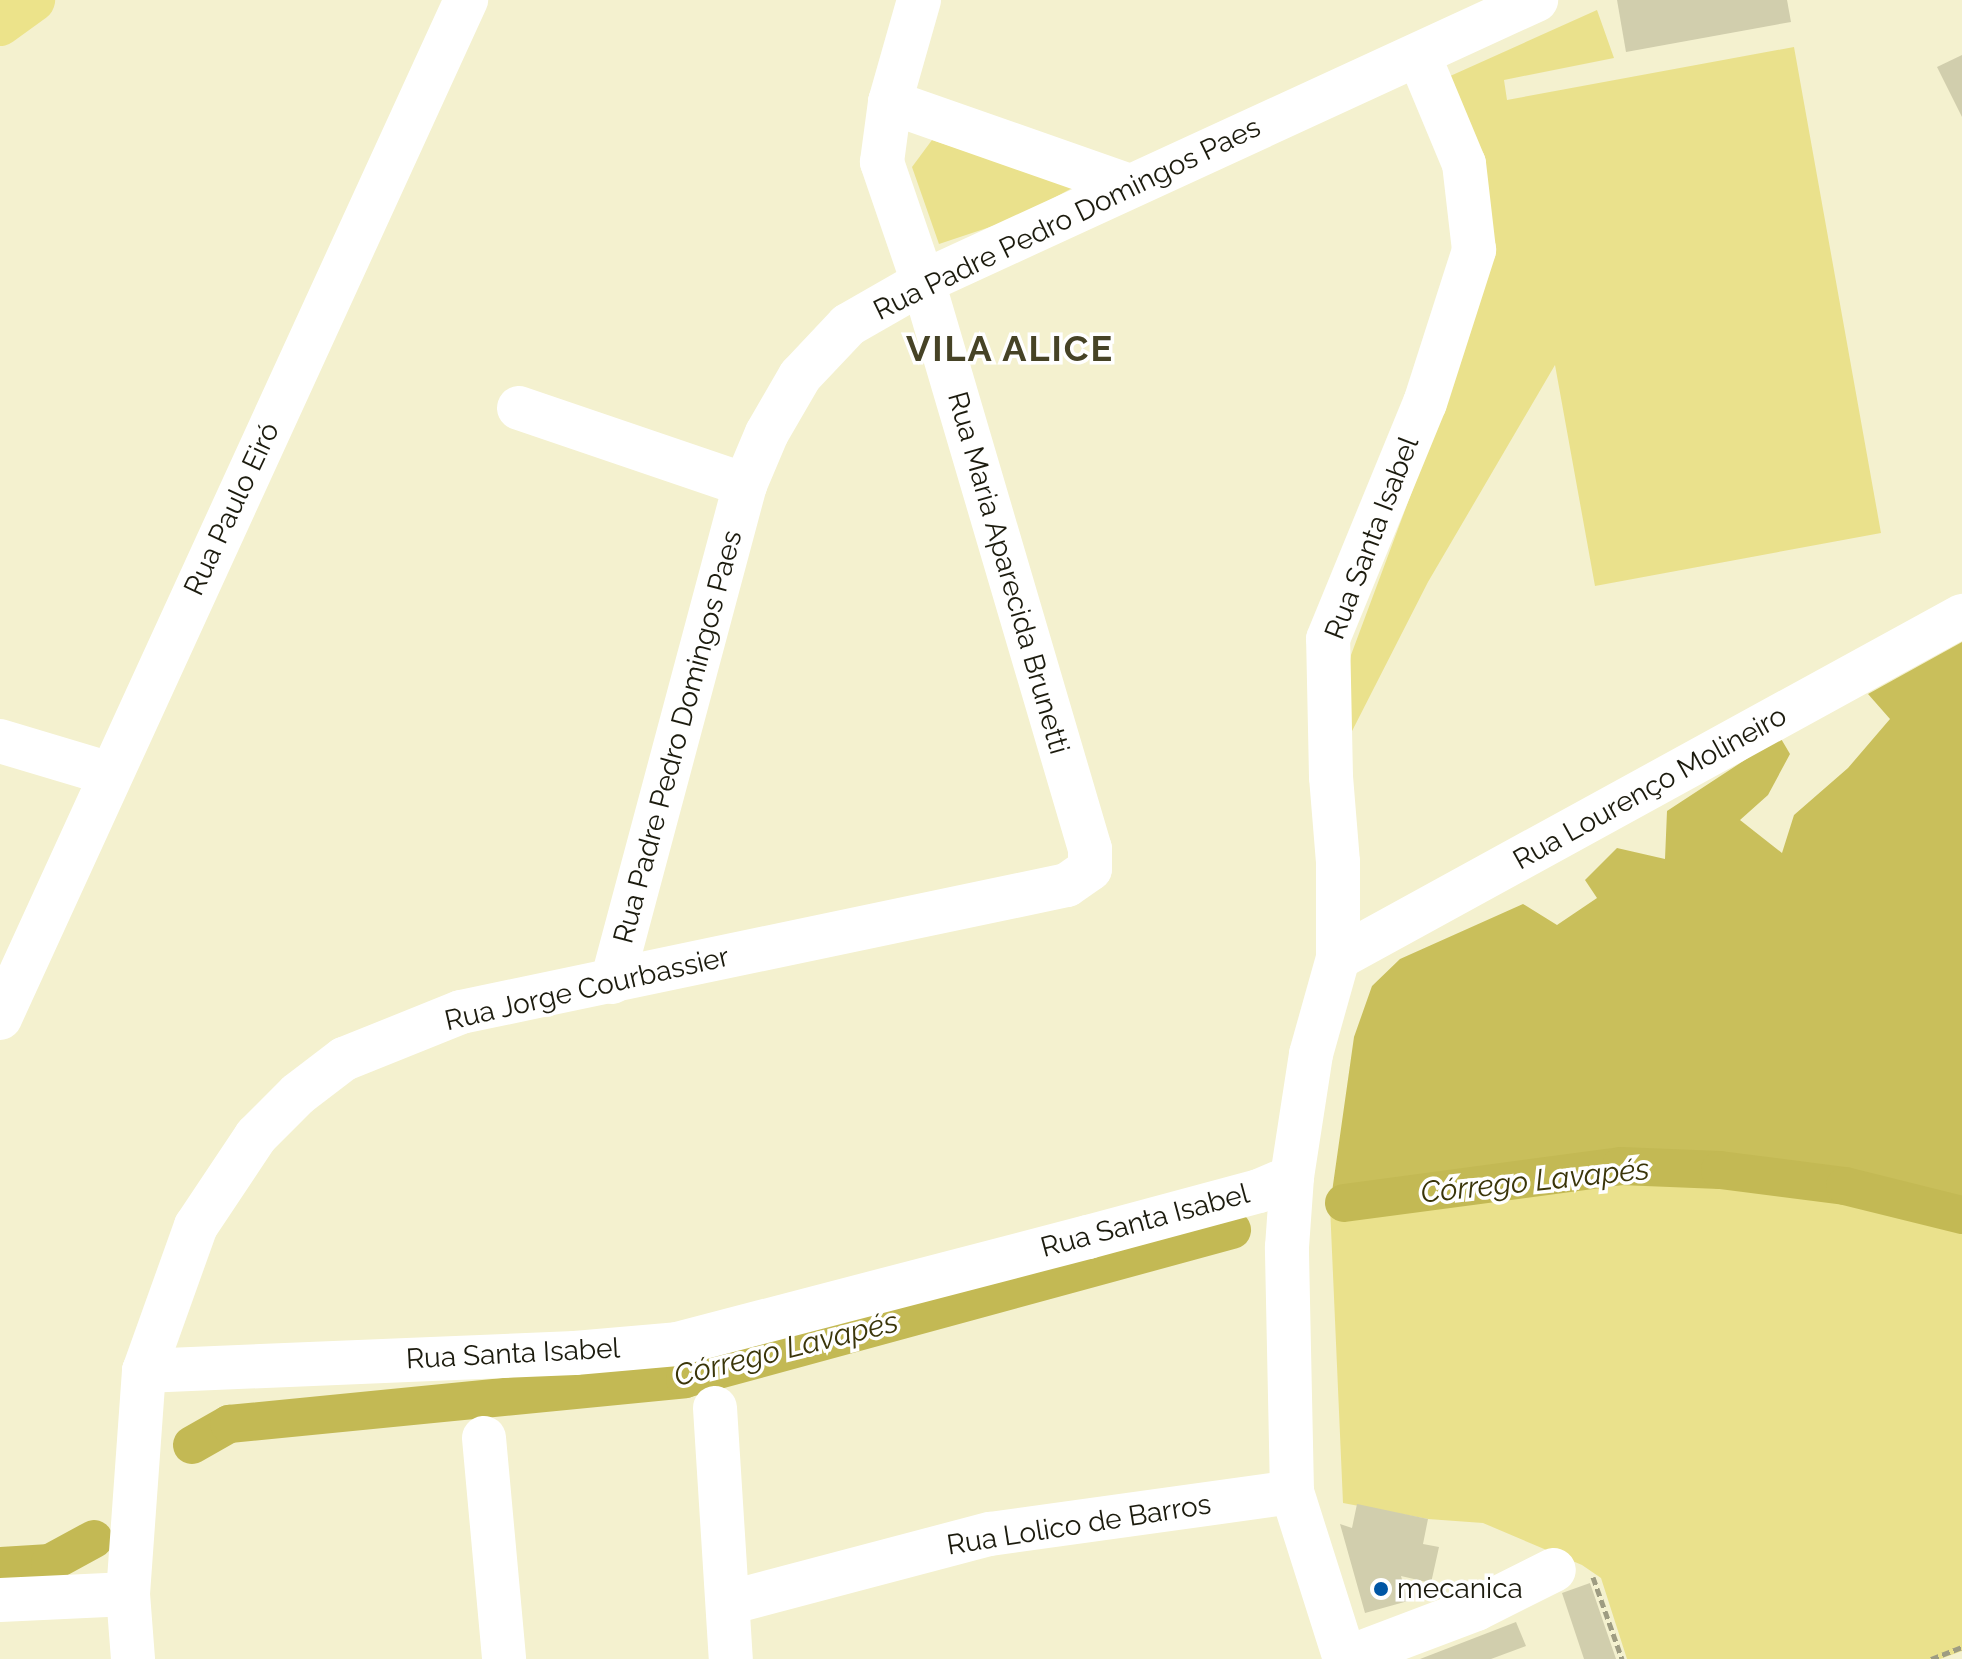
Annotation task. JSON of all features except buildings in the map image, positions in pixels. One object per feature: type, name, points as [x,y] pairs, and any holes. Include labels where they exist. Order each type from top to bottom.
[{"type":"main road","points":[[0,24],[33,0]]},
{"type":"street","name":"Rua Paulo Eiró","points":[[0,1018],[466,0]]},
{"type":"street","name":"Rua Maria Aparecida Brunetti","points":[[919,0],[890,102],[882,162],[923,282],[1090,849],[1090,869]]},
{"type":"street","name":"Rua Padre Pedro Domingos Paes","points":[[612,982],[745,485],[767,433],[800,376],[848,325],[923,282],[1127,185],[1419,56],[1536,0]]},
{"type":"street","name":"Rua Santa Isabel","points":[[144,1371],[575,1353],[677,1344],[1291,1185],[1311,1054],[1338,958],[1338,862],[1331,777],[1328,639],[1425,403],[1474,250],[1464,164],[1419,56]]},
{"type":"street","points":[[890,102],[1127,185]]},
{"type":"street","points":[[519,408],[745,485]]},
{"type":"street","name":"Rua Lourenço Molineiro","points":[[1338,958],[1962,616]]},
{"type":"street","points":[[0,741],[110,774]]},
{"type":"street","name":"Rua Jorge Courbassier","points":[[133,1659],[129,1573],[144,1371],[196,1226],[256,1136],[298,1094],[344,1059],[461,1012],[1067,885],[1090,869]]},
{"type":"street","points":[[1291,1185],[1287,1247],[1292,1492],[1344,1659],[1476,1609],[1554,1570]]},
{"type":"street","points":[[715,1408],[731,1659]]},
{"type":"street","points":[[484,1438],[504,1659]]},
{"type":"street","name":"Rua Lolico de Barros","points":[[728,1603],[990,1534],[1292,1492]]},
{"type":"street","points":[[0,1600],[129,1573]]},
{"type":"path","points":[[1554,1570],[1594,1577],[1622,1659]]},
{"type":"path","points":[[1931,1659],[1962,1647]]},
{"type":"shaded area","points":[[1597,10],[1614,58],[1504,80],[1507,100],[1794,47],[1881,533],[1595,586],[1555,365],[1428,582],[1349,737],[1342,709],[1351,655],[1455,376],[1448,77]]},
{"type":"shaded area","points":[[932,140],[1074,187],[1017,218],[939,244],[912,167]]},
{"type":"shaded area","points":[[1962,642],[1962,1215],[1845,1185],[1720,1170],[1621,1166],[1330,1206],[1354,1037],[1372,986],[1400,959],[1523,904],[1557,925],[1597,898],[1585,880],[1617,848],[1665,859],[1667,811],[1780,737],[1790,754],[1768,795],[1740,820],[1782,853],[1794,815],[1848,768],[1890,719],[1868,694]]},
{"type":"shaded area","points":[[1621,1166],[1720,1170],[1845,1186],[1962,1215],[1962,1651],[1940,1659],[1627,1659],[1601,1578],[1582,1565],[1483,1523],[1428,1519],[1343,1503],[1330,1206]]},
{"type":"waterway","name":"Córrego Lavapés","points":[[1344,1203],[1621,1166],[1720,1170],[1845,1186],[1962,1215]]},
{"type":"waterway","name":"Córrego Lavapés","points":[[192,1445],[229,1424],[685,1379],[1232,1230]]},
{"type":"waterway","name":"Córrego Lavapés","points":[[0,1566],[50,1563],[94,1539]]},
{"type":"place","name":"mecanica","points":[[1381,1589]]},
{"type":"district","name":"VILA ALICE","points":[[1010,349]]}]
